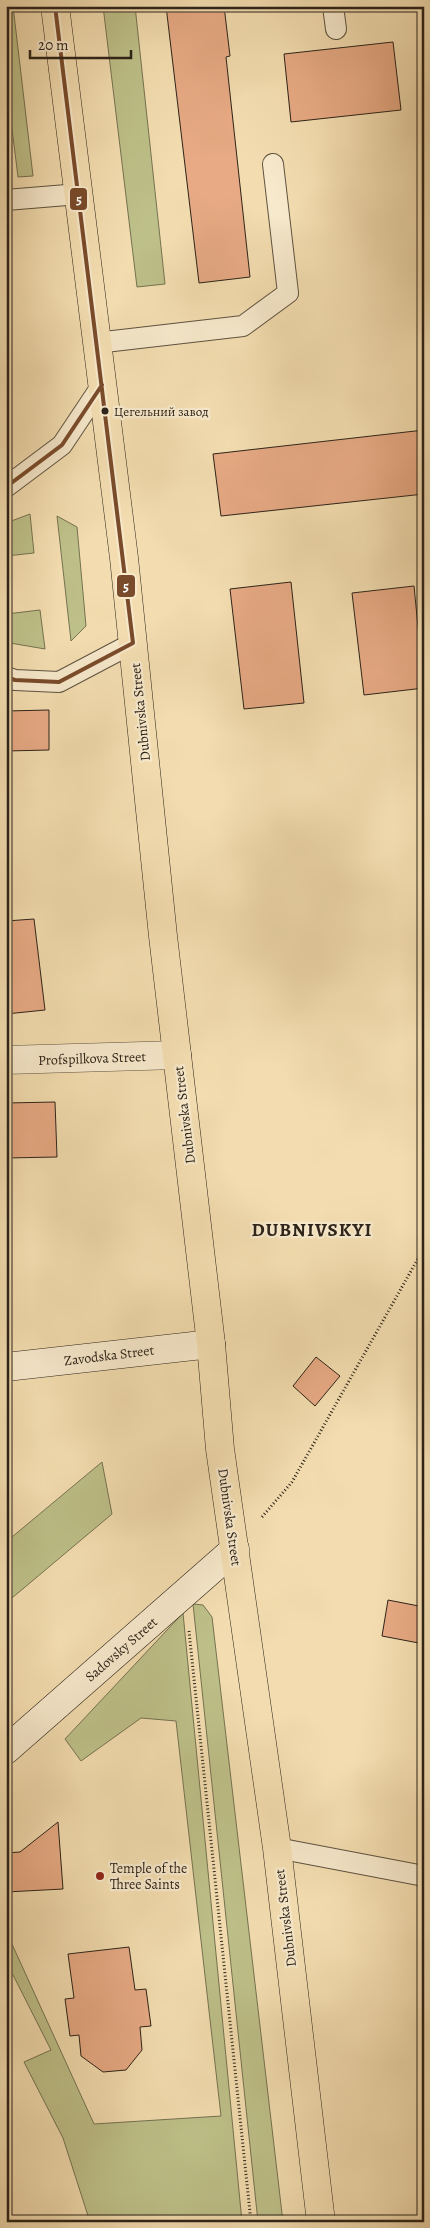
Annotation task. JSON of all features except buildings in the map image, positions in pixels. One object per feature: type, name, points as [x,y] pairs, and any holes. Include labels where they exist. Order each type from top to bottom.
[{"type":"main road","name":"Dubnivska Street","points":[[55,6],[132,643],[211,1344],[220,1449],[277,1848],[321,2222]]},
{"type":"street","name":"Profspilkova Street","points":[[6,1060],[177,1055]]},
{"type":"street","name":"Zavodska Street","points":[[6,1367],[211,1344]]},
{"type":"street","name":"Sadovsky Street","points":[[6,1750],[235,1548]]},
{"type":"lane","points":[[333,6],[336,29]]},
{"type":"lane","points":[[96,342],[243,326],[288,293],[273,164]]},
{"type":"lane","points":[[6,200],[78,194]]},
{"type":"lane","points":[[6,487],[62,445],[102,385]]},
{"type":"lane","points":[[6,677],[15,680],[59,682],[132,643]]},
{"type":"lane","points":[[277,1848],[424,1876]]},
{"type":"path","points":[[235,1548],[292,1482],[424,1248]]},
{"type":"path","points":[[185,1593],[251,2222]]},
{"type":"green space","points":[[6,6],[13,6],[33,176],[18,177],[6,81]]},
{"type":"green space","points":[[103,6],[135,6],[165,284],[137,287]]},
{"type":"green space","points":[[30,514],[34,553],[6,556],[6,523]]},
{"type":"green space","points":[[57,516],[77,527],[86,626],[71,641]]},
{"type":"green space","points":[[40,610],[45,649],[10,643],[6,640],[6,614]]},
{"type":"green space","points":[[102,1462],[112,1514],[6,1603],[6,1542]]},
{"type":"green space","points":[[193,1604],[203,1605],[212,1617],[283,2222],[258,2222]]},
{"type":"green space","points":[[183,1613],[242,2222],[90,2222],[63,2138],[24,2062],[51,2050],[6,1961],[6,1931],[94,2124],[221,2116],[176,1721],[141,1718],[81,1761],[65,1739]]},
{"type":"transit line","name":"5","points":[[6,677],[15,680],[59,682],[133,643],[55,6]]},
{"type":"transit line","name":"5","points":[[6,487],[62,445],[102,385]]},
{"type":"place","name":"Цегельний завод","points":[[105,411]]},
{"type":"place","name":"Temple of the Three Saints","points":[[100,1876]]},
{"type":"district","name":"DUBNIVSKYI","points":[[312,1229]]}]
